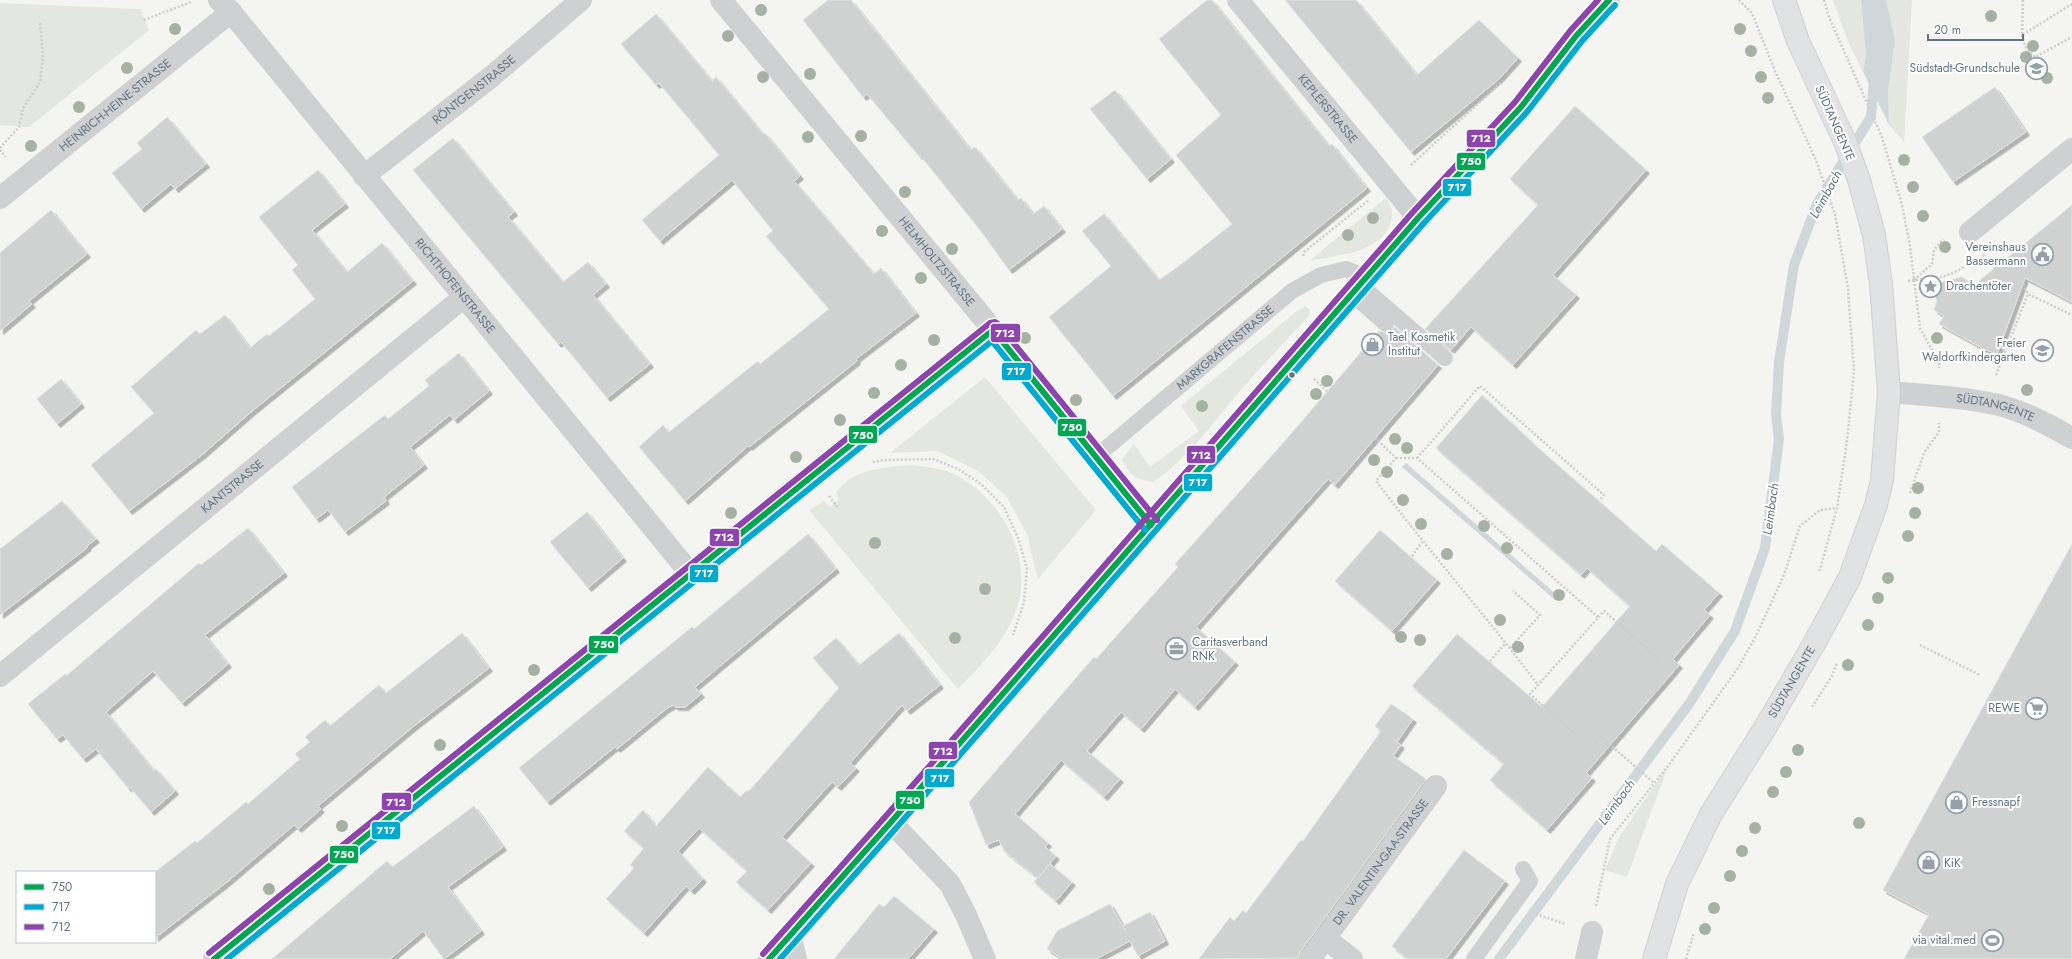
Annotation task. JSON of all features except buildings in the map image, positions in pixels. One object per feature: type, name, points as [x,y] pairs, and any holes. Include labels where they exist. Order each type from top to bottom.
[{"type":"main road","name":"SÜDTANGENTE","points":[[1654,959],[1677,884],[1711,814],[1769,722],[1850,577],[1876,505],[1882,480],[1889,392],[1879,270],[1874,235],[1859,180],[1846,144],[1798,41],[1784,0]]},
{"type":"street","name":"RÖNTGENSTRASSE","points":[[364,176],[491,77],[581,0]]},
{"type":"street","name":"HELMHOLTZSTRASSE","points":[[721,0],[1097,456],[1150,525]]},
{"type":"street","name":"KEPLERSTRASSE","points":[[1238,0],[1418,218]]},
{"type":"street","points":[[769,959],[891,822],[1418,218],[1521,107],[1576,36],[1609,0]]},
{"type":"street","name":"RICHTHOFENSTRASSE","points":[[225,6],[690,573]]},
{"type":"street","name":"HEINRICH-HEINE-STRASSE","points":[[0,198],[225,6]]},
{"type":"street","points":[[1970,232],[2072,148]]},
{"type":"street","name":"KANTSTRASSE","points":[[0,676],[464,297]]},
{"type":"street","points":[[214,959],[690,573],[993,330]]},
{"type":"street","name":"SÜDTANGENTE","points":[[1889,392],[1999,405],[2025,413],[2072,438]]},
{"type":"street","name":"DR. VALENTIN-GAA-STRASSE","points":[[1310,959],[1436,786]]},
{"type":"street","points":[[891,822],[950,884],[966,915],[985,959]]},
{"type":"street","points":[[1586,959],[1592,932]]},
{"type":"street","points":[[790,935],[796,959]]},
{"type":"street","name":"DR. VALENTIN-GAA-STRASSE","points":[[1326,939],[1352,959]]},
{"type":"lane","name":"MARKGRAFENSTRASSE","points":[[1097,456],[1292,291],[1321,275],[1346,269],[1359,285]]},
{"type":"lane","points":[[1359,285],[1386,324]]},
{"type":"lane","points":[[1359,285],[1445,358]]},
{"type":"lane","points":[[1474,959],[1530,881],[1523,869]]},
{"type":"path","points":[[144,20],[195,0]]},
{"type":"path","points":[[1739,0],[1752,13],[1775,70],[1815,158],[1835,214],[1848,288],[1854,371],[1847,440],[1836,508],[1818,576]]},
{"type":"path","points":[[1824,0],[1828,17],[1882,137]]},
{"type":"path","points":[[2023,0],[2022,35],[2026,48],[2035,57],[2072,37]]},
{"type":"path","points":[[2022,35],[2072,4]]},
{"type":"path","points":[[0,148],[20,127],[23,108],[40,82],[43,57],[40,21]]},
{"type":"path","points":[[1292,291],[1304,252],[1389,184],[1507,78]]},
{"type":"path","points":[[1960,272],[1939,278],[1914,280],[1932,264],[1934,250],[1939,243],[1960,226],[1970,232]]},
{"type":"path","points":[[1981,254],[1995,268]]},
{"type":"path","points":[[2023,284],[2028,294],[2072,315]]},
{"type":"path","points":[[1999,368],[2028,294]]},
{"type":"path","points":[[1417,458],[1480,386],[1604,496],[1600,500]]},
{"type":"path","points":[[1513,422],[1516,418]]},
{"type":"path","points":[[1375,438],[1396,458],[1417,458],[1599,618]]},
{"type":"path","points":[[1396,458],[1376,481],[1422,542],[1506,642],[1538,685]]},
{"type":"path","points":[[869,463],[884,460],[933,459],[958,468],[981,484],[1004,507],[1018,538],[1027,568],[1024,602],[1013,635]]},
{"type":"path","points":[[828,494],[839,509]]},
{"type":"path","points":[[1592,932],[1602,869],[1610,839],[1668,766],[1721,693],[1753,642],[1784,576],[1800,526],[1820,510],[1836,508]]},
{"type":"path","points":[[1412,556],[1422,542]]},
{"type":"path","points":[[1510,648],[1540,615],[1513,591]]},
{"type":"path","points":[[1579,737],[1530,694],[1604,611],[1659,659]]},
{"type":"path","points":[[1490,661],[1506,642]]},
{"type":"path","points":[[1920,644],[1980,675]]},
{"type":"path","points":[[1595,742],[1600,736],[1654,783]]},
{"type":"shaded area","points":[[1833,0],[1861,0],[1866,57],[1863,72],[1848,42]]},
{"type":"shaded area","points":[[1861,0],[1886,0],[1895,40],[1888,91],[1889,125],[1863,72],[1866,57]]},
{"type":"shaded area","points":[[1886,0],[1912,0],[1904,142],[1889,125],[1888,91],[1895,40]]},
{"type":"shaded area","points":[[0,3],[140,9],[149,30],[29,127],[0,125]]},
{"type":"shaded area","points":[[1386,198],[1391,208],[1392,219],[1383,236],[1375,243],[1343,255],[1309,261]]},
{"type":"shaded area","points":[[1305,306],[1310,310],[1309,316],[1258,371],[1200,439],[1178,462],[1153,482],[1137,478],[1131,473],[1122,459],[1134,444],[1150,467],[1199,431],[1181,406]]},
{"type":"shaded area","points":[[985,377],[1096,510],[1038,579],[1027,534],[1006,496],[978,471],[937,451],[890,453]]},
{"type":"shaded area","points":[[1406,463],[1557,595],[1555,600],[1402,467]]},
{"type":"shaded area","points":[[912,465],[934,468],[956,475],[987,499],[1000,514],[1010,531],[1017,550],[1021,569],[1021,589],[1017,608],[1007,631],[992,652],[958,689],[809,510],[824,501],[830,507],[839,500],[836,493],[843,485],[860,474],[880,468]]},
{"type":"shaded area","points":[[1668,766],[1627,877],[1605,870],[1619,837]]},
{"type":"pier","points":[[1863,72],[1889,125],[1888,127],[1862,74]]},
{"type":"waterway","name":"Leimbach","points":[[1499,959],[1689,704],[1735,631],[1765,548],[1779,439],[1776,415],[1779,362],[1794,265],[1817,204],[1871,117],[1874,80]]},
{"type":"transit line","name":"712","points":[[763,954],[885,817],[1412,213],[1515,102],[1570,31],[1598,0]]},
{"type":"transit line","name":"750","points":[[769,959],[891,822],[1418,218],[1521,107],[1576,36],[1609,0]]},
{"type":"transit line","name":"717","points":[[780,959],[1424,223],[1527,112],[1582,41],[1615,5]]},
{"type":"transit line","name":"712","points":[[209,953],[990,323],[995,322],[999,325],[1157,520]]},
{"type":"transit line","name":"750","points":[[993,330],[1151,525]]},
{"type":"transit line","name":"750","points":[[214,959],[993,330]]},
{"type":"transit line","name":"717","points":[[227,959],[992,341],[1145,530]]},
{"type":"place","name":"Südstadt-Grundschule","points":[[2036,68]]},
{"type":"place","name":"Vereinshaus Bassermann","points":[[2042,254]]},
{"type":"place","name":"Drachentöter","points":[[1931,286]]},
{"type":"place","name":"Tael Kosmetik Institut","points":[[1372,344]]},
{"type":"place","name":"Freier Waldorfkindergarten","points":[[2042,350]]},
{"type":"place","name":"Caritasverband RNK","points":[[1176,649]]},
{"type":"place","name":"REWE","points":[[2036,708]]},
{"type":"place","name":"Fressnapf","points":[[1956,802]]},
{"type":"place","name":"KiK","points":[[1929,863]]},
{"type":"place","name":"via vital.med","points":[[1992,940]]}]
